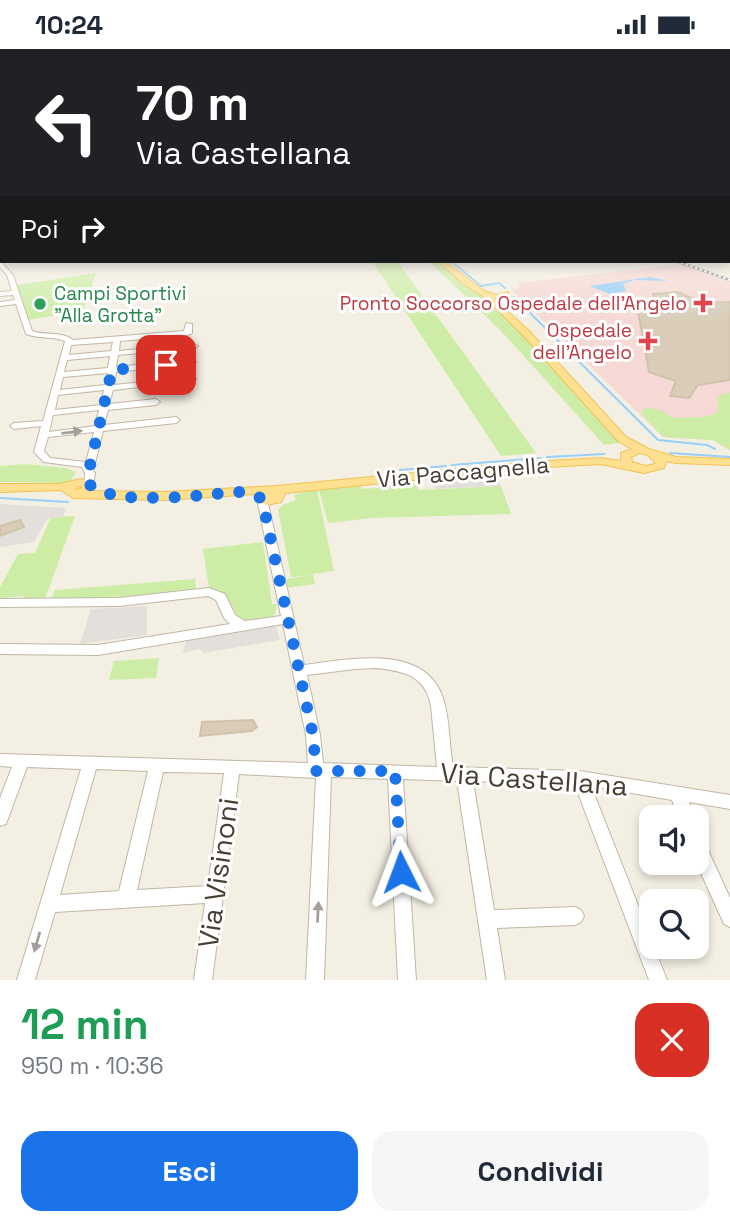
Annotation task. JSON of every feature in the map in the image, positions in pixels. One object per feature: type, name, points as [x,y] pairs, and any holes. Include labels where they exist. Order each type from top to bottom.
[{"type":"main road","points":[[444,263],[490,296],[622,439],[661,461],[660,467]]},
{"type":"main road","points":[[622,439],[627,458],[647,470],[690,461]]},
{"type":"main road","points":[[627,458],[649,453],[690,461],[730,462]]},
{"type":"main road","name":"Via Paccagnella","points":[[269,498],[325,485],[627,458]]},
{"type":"main road","points":[[73,489],[86,492],[90,485],[124,496]]},
{"type":"main road","points":[[0,488],[73,489],[124,496],[239,492],[269,498]]},
{"type":"street","points":[[0,263],[8,270],[19,302],[19,317],[32,335],[64,337],[69,343]]},
{"type":"street","points":[[0,294],[15,293]]},
{"type":"street","points":[[0,304],[19,302]]},
{"type":"street","points":[[69,343],[117,339],[153,331],[188,333],[188,324]]},
{"type":"street","points":[[90,485],[89,470],[109,388],[117,339]]},
{"type":"street","points":[[69,343],[39,452],[41,457],[81,464],[89,470]]},
{"type":"street","points":[[65,358],[194,346]]},
{"type":"street","points":[[61,375],[192,362]]},
{"type":"street","points":[[55,393],[192,379]]},
{"type":"street","points":[[14,426],[104,407],[156,402]]},
{"type":"street","points":[[44,435],[176,420]]},
{"type":"street","points":[[64,462],[82,471],[82,477],[73,489]]},
{"type":"street","points":[[269,498],[287,618],[320,771],[315,980]]},
{"type":"street","points":[[0,603],[114,603],[209,592],[221,597],[230,618],[246,627]]},
{"type":"street","points":[[203,632],[224,627],[230,618]]},
{"type":"street","points":[[0,649],[94,651],[287,618]]},
{"type":"street","points":[[298,671],[382,663],[413,669],[428,682],[436,698],[446,773]]},
{"type":"street","name":"Via Castellana","points":[[0,760],[580,778],[730,802]]},
{"type":"street","points":[[0,819],[22,761]]},
{"type":"street","points":[[26,980],[91,762]]},
{"type":"street","points":[[126,900],[157,765]]},
{"type":"street","name":"Via Visinoni","points":[[203,980],[233,766]]},
{"type":"street","points":[[395,771],[407,980]]},
{"type":"street","points":[[464,774],[496,980]]},
{"type":"street","points":[[580,778],[658,980]]},
{"type":"street","points":[[678,793],[682,805]]},
{"type":"street","points":[[709,871],[730,918]]},
{"type":"street","points":[[49,904],[215,894]]},
{"type":"street","points":[[487,919],[575,916]]},
{"type":"shaded area","name":"Ospedale dell'Angelo","points":[[683,264],[730,281],[730,450],[712,440],[663,437],[511,289],[522,287],[517,283]]},
{"type":"shaded area","points":[[496,475],[501,486],[435,489],[432,478]]},
{"type":"shaded area","points":[[0,504],[66,508],[63,517],[47,519],[34,542],[0,547]]},
{"type":"shaded area","points":[[147,606],[147,635],[80,644],[91,609]]},
{"type":"shaded area","points":[[276,626],[280,640],[204,653],[200,649],[182,653],[187,639]]},
{"type":"green space","points":[[373,263],[398,263],[536,453],[501,456]]},
{"type":"green space","points":[[431,263],[441,263],[488,299],[493,308],[516,328],[620,443],[604,445],[503,333]]},
{"type":"green space","points":[[96,273],[83,311],[27,320],[17,285]]},
{"type":"green space","points":[[730,392],[730,450],[712,440],[663,437],[641,414],[644,408],[648,408],[663,411],[672,418],[705,417],[718,412],[718,397]]},
{"type":"green space","points":[[25,464],[66,468],[76,472],[71,480],[60,483],[0,482],[0,466]]},
{"type":"green space","points":[[360,484],[362,489],[417,485],[419,490],[501,486],[511,514],[372,518],[328,523],[319,490]]},
{"type":"green space","points":[[317,489],[334,571],[313,574],[315,584],[288,588],[286,579],[310,575],[291,577],[278,510],[296,500],[294,495]]},
{"type":"green space","points":[[75,516],[45,599],[24,599],[24,596],[0,598],[0,587],[18,554],[35,553],[51,517]]},
{"type":"green space","points":[[263,542],[272,604],[277,604],[275,614],[271,617],[240,621],[226,595],[209,588],[203,549]]},
{"type":"green space","points":[[195,579],[196,589],[143,596],[51,599],[55,590]]},
{"type":"green space","points":[[159,658],[156,678],[109,680],[114,661]]},
{"type":"water","points":[[650,277],[668,281],[634,280],[623,284],[626,291],[610,294],[589,286]]},
{"type":"building","name":"Ospedale dell'Angelo","points":[[678,292],[703,303],[730,302],[730,380],[698,385],[689,398],[670,396],[676,381],[649,372],[636,300],[655,301],[653,294]]},
{"type":"building","points":[[20,520],[24,527],[0,536],[0,526]]},
{"type":"building","points":[[253,720],[257,727],[252,731],[200,736],[202,722]]},
{"type":"waterway","points":[[453,263],[481,286],[499,283],[505,288]]},
{"type":"waterway","points":[[514,297],[658,440],[707,445],[715,449]]},
{"type":"waterway","points":[[670,453],[730,457]]},
{"type":"waterway","points":[[547,457],[604,454]]},
{"type":"waterway","points":[[452,465],[541,458]]},
{"type":"waterway","points":[[400,470],[446,466]]},
{"type":"waterway","points":[[0,498],[68,502]]},
{"type":"railway","points":[[682,263],[730,280]]},
{"type":"place","name":"Pronto Soccorso Ospedale dell'Angelo","points":[[703,303]]},
{"type":"place","name":"Campi Sportivi \"Alla Grotta\"","points":[[40,304]]},
{"type":"place","name":"Ospedale dell'Angelo","points":[[648,341]]},
{"type":"route","points":[[166,365],[112,370],[96,449],[89,470],[89,484],[100,491],[124,496],[239,492],[254,494],[262,499],[313,735],[316,771],[395,771],[401,872]]}]
